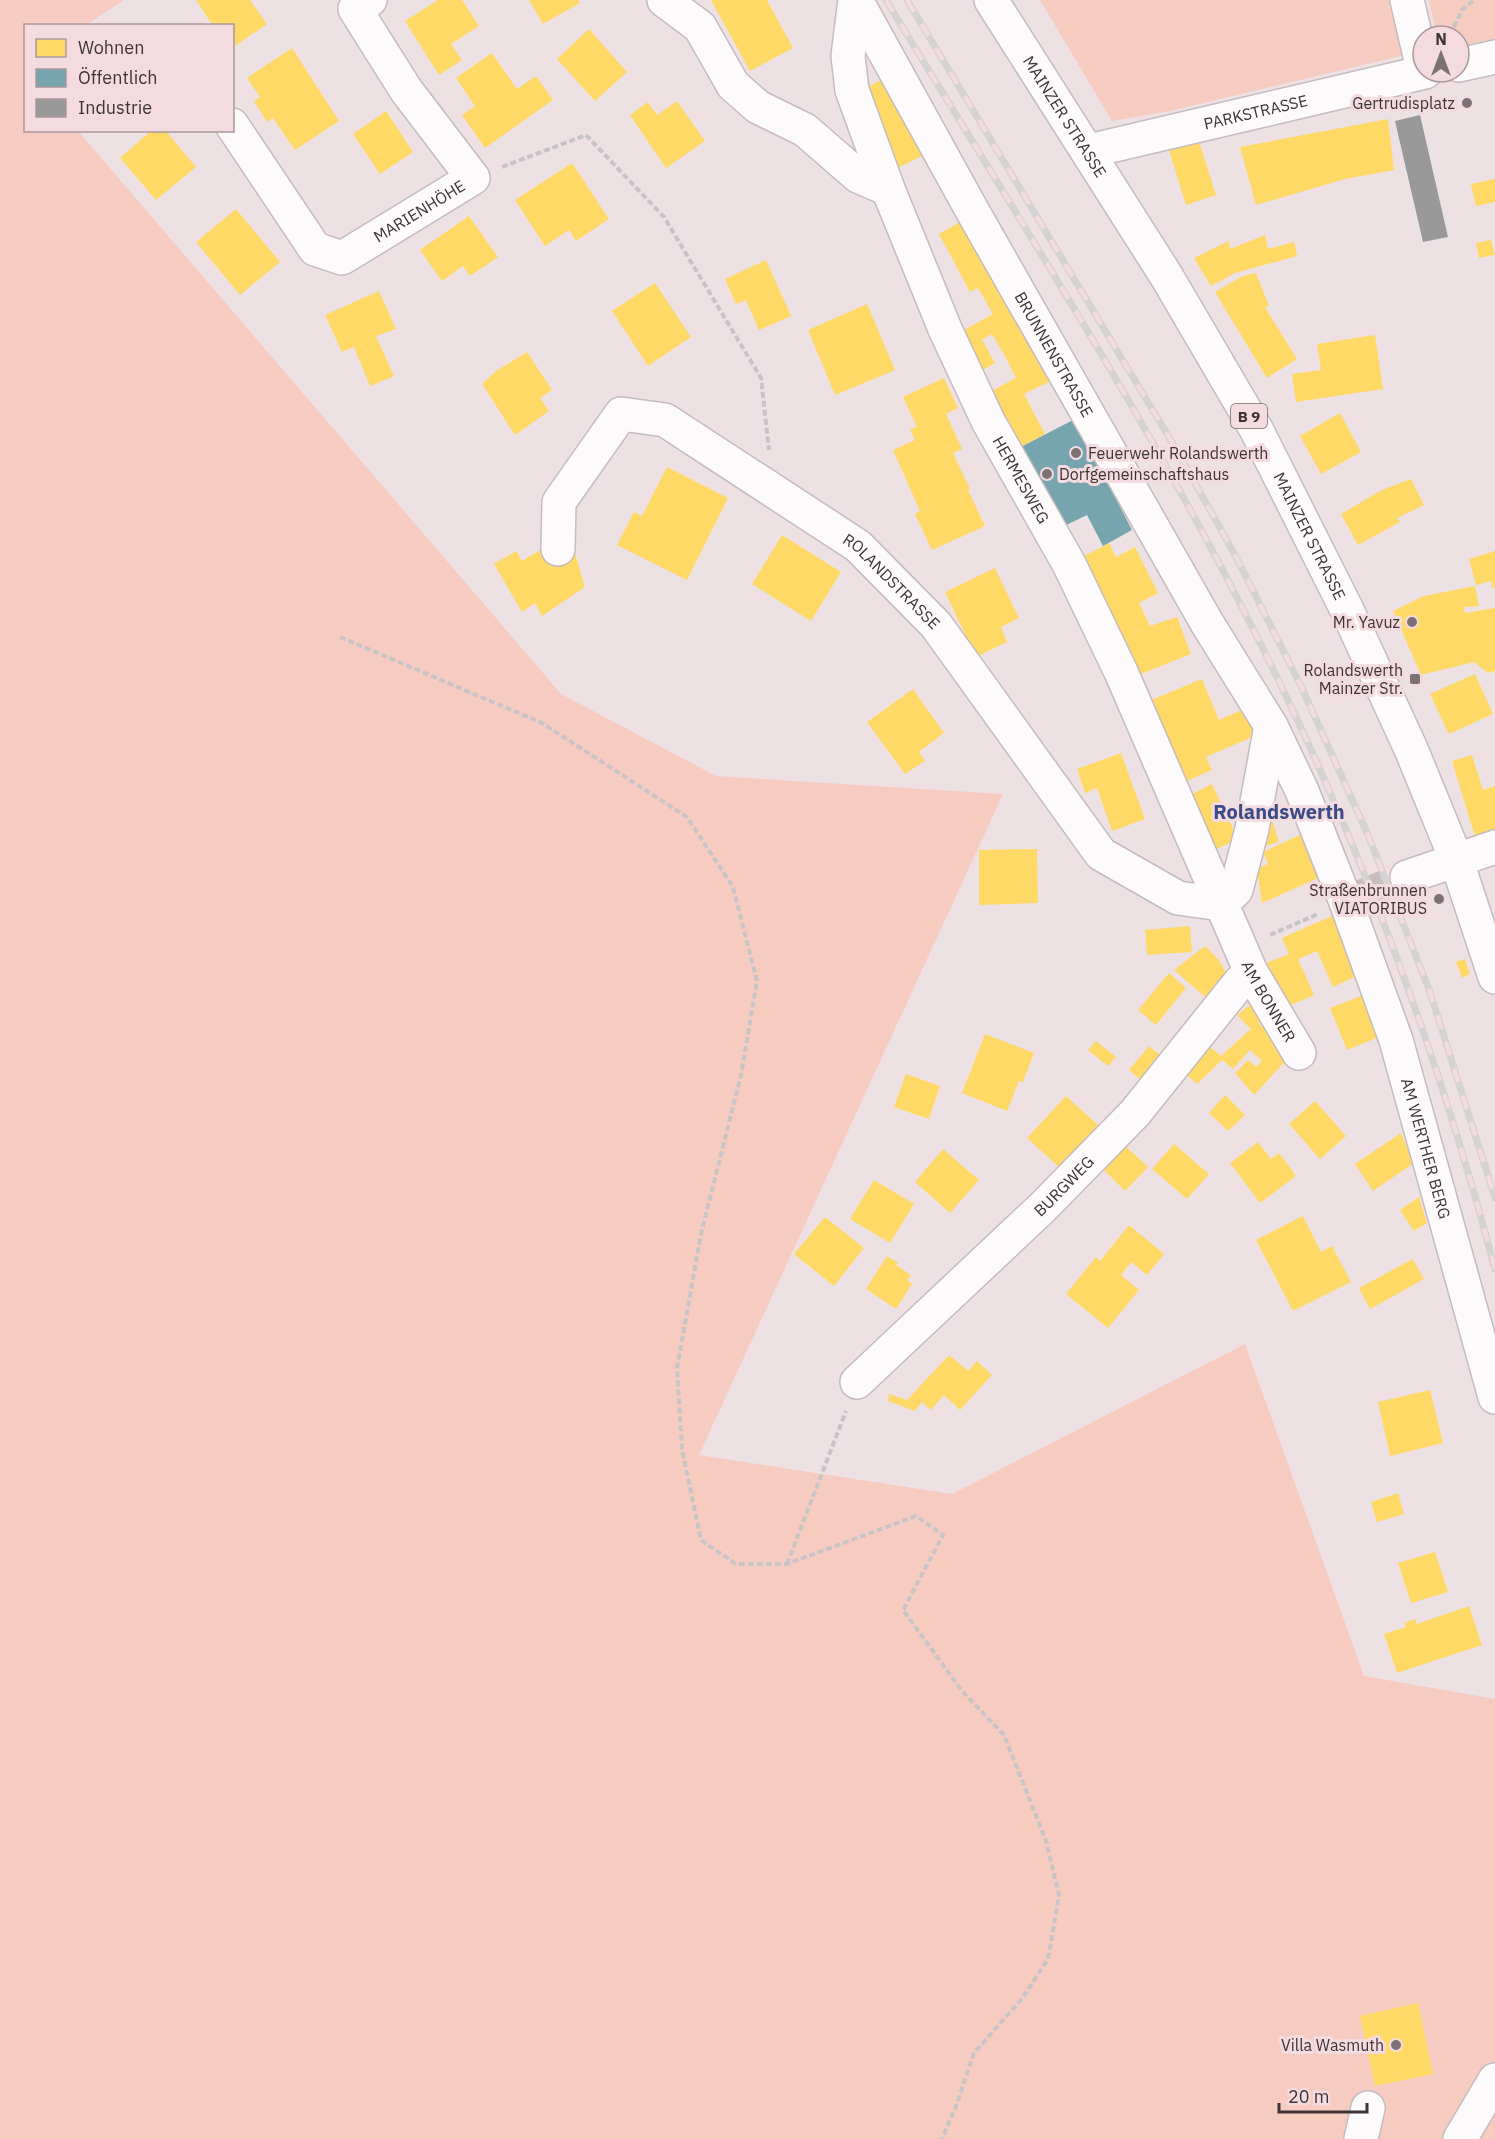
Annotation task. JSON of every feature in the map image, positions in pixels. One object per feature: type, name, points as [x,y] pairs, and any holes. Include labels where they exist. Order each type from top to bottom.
[{"type":"street","points":[[664,0],[700,27],[733,85],[758,107],[805,130],[858,176],[888,189]]},
{"type":"street","name":"HERMESWEG","points":[[855,0],[848,56],[852,90],[888,189],[954,350],[988,421],[1069,564],[1121,672],[1246,960]]},
{"type":"street","name":"BRUNNENSTRASSE","points":[[855,0],[1202,613],[1271,726],[1352,900]]},
{"type":"street","name":"MAINZER STRASSE","points":[[991,0],[1167,277],[1256,429],[1347,610],[1410,749],[1456,859],[1495,977]]},
{"type":"street","points":[[1407,0],[1413,24]]},
{"type":"street","name":"MARIENHÖHE","points":[[234,128],[315,249],[342,258],[473,178],[406,90],[357,3]]},
{"type":"street","points":[[1471,62],[1495,57]]},
{"type":"street","name":"PARKSTRASSE","points":[[1089,151],[1411,74]]},
{"type":"street","name":"ROLANDSTRASSE","points":[[558,549],[560,502],[621,414],[665,420],[858,546],[936,625],[1101,854],[1178,898],[1221,904]]},
{"type":"street","points":[[1221,904],[1236,890],[1252,829],[1271,726]]},
{"type":"street","points":[[1407,877],[1495,847]]},
{"type":"street","name":"AM WERTHER BERG","points":[[1352,900],[1396,1040],[1495,1397]]},
{"type":"street","name":"AM BONNER","points":[[1246,960],[1299,1053]]},
{"type":"street","name":"BURGWEG","points":[[857,1382],[1043,1207],[1135,1113],[1240,982],[1246,960]]},
{"type":"street","points":[[1460,2139],[1495,2080]]},
{"type":"path","points":[[1455,24],[1462,10],[1474,0]]},
{"type":"path","points":[[473,178],[586,135],[664,218],[761,378],[773,492]]},
{"type":"path","points":[[340,637],[542,723],[687,817],[733,887],[757,981],[741,1075],[701,1234],[676,1368],[682,1449],[701,1540],[736,1564],[787,1564],[916,1516],[943,1535],[903,1610],[962,1691],[1004,1735],[1046,1841],[1059,1895],[1048,1959],[1021,2000],[974,2053],[942,2139]]},
{"type":"path","points":[[1246,960],[1352,900]]},
{"type":"path","points":[[787,1564],[857,1382]]},
{"type":"shaded area","points":[[0,0],[124,0],[88,24],[24,24],[24,132],[79,132],[561,694],[716,776],[1003,794],[699,1455],[952,1494],[1245,1344],[1364,1676],[1495,1699],[1495,2139],[0,2139]]},
{"type":"shaded area","points":[[1040,0],[1390,0],[1405,55],[1170,111],[1112,121]]},
{"type":"shaded area","points":[[1429,0],[1495,0],[1495,39],[1471,44],[1471,24],[1434,24]]},
{"type":"building: Wohnen","points":[[196,0],[250,0],[267,24],[234,47],[234,24],[212,24]]},
{"type":"building: Wohnen","points":[[438,0],[462,0],[479,26],[451,44],[462,60],[439,75],[405,21]]},
{"type":"building: Wohnen","points":[[529,0],[578,0],[580,3],[543,24]]},
{"type":"building: Wohnen","points":[[711,0],[767,0],[793,48],[750,71]]},
{"type":"building: Wohnen","points":[[589,29],[627,72],[595,101],[557,59]]},
{"type":"building: Wohnen","points":[[292,48],[339,121],[295,150],[273,118],[267,122],[254,101],[260,97],[247,78]]},
{"type":"building: Wohnen","points":[[492,53],[517,89],[536,76],[553,100],[485,148],[462,115],[475,106],[456,78]]},
{"type":"building: Wohnen","points":[[885,78],[924,155],[893,170],[855,93]]},
{"type":"building: Wohnen","points":[[677,101],[705,141],[666,168],[630,115],[648,102],[657,115]]},
{"type":"building: Wohnen","points":[[386,111],[413,152],[380,174],[353,134]]},
{"type":"building: Wohnen","points":[[1388,119],[1394,170],[1345,179],[1256,205],[1240,147]]},
{"type":"building: Wohnen","points":[[150,132],[167,132],[196,167],[156,200],[120,158]]},
{"type":"building: Wohnen","points":[[1198,138],[1216,195],[1186,205],[1168,147]]},
{"type":"building: Wohnen","points":[[572,163],[609,219],[576,241],[569,230],[545,246],[515,200]]},
{"type":"building: Wohnen","points":[[1495,179],[1495,202],[1476,206],[1471,184]]},
{"type":"building: Wohnen","points":[[236,209],[280,262],[240,295],[196,242]]},
{"type":"building: Wohnen","points":[[469,216],[498,257],[470,276],[463,266],[442,281],[420,250]]},
{"type":"building: Wohnen","points":[[963,220],[1051,381],[1024,394],[1045,434],[1019,448],[990,392],[1016,378],[1005,356],[992,334],[982,340],[995,363],[979,372],[957,334],[993,314],[978,288],[970,292],[939,234]]},
{"type":"building: Wohnen","points":[[1265,235],[1268,249],[1294,242],[1297,256],[1235,273],[1211,286],[1194,258],[1229,241],[1230,249]]},
{"type":"building: Wohnen","points":[[1491,240],[1495,255],[1479,258],[1476,243]]},
{"type":"building: Wohnen","points":[[766,260],[791,316],[759,330],[746,300],[736,304],[725,279]]},
{"type":"building: Wohnen","points":[[1256,273],[1269,306],[1265,307],[1297,359],[1267,378],[1215,292],[1243,276]]},
{"type":"building: Wohnen","points":[[655,283],[691,337],[648,366],[612,311]]},
{"type":"building: Wohnen","points":[[379,291],[396,329],[376,336],[394,376],[370,386],[354,347],[342,352],[325,315]]},
{"type":"building: Wohnen","points":[[867,304],[895,370],[835,395],[808,330]]},
{"type":"building: Wohnen","points":[[1375,335],[1383,389],[1296,402],[1292,374],[1321,370],[1317,344]]},
{"type":"building: Wohnen","points":[[527,352],[552,390],[540,398],[549,411],[515,435],[482,384],[496,371]]},
{"type":"building: Wohnen","points":[[944,378],[958,408],[946,414],[962,449],[953,453],[985,526],[932,550],[915,514],[920,511],[893,450],[915,440],[910,429],[917,427],[903,397]]},
{"type":"building: Wohnen","points":[[1340,413],[1361,452],[1321,474],[1300,436]]},
{"type":"building: Wohnen","points":[[667,467],[728,498],[687,580],[617,545],[634,512],[642,516]]},
{"type":"building: Wohnen","points":[[1411,479],[1424,505],[1397,518],[1400,522],[1358,545],[1341,514],[1382,490]]},
{"type":"building: Wohnen","points":[[782,535],[841,572],[811,621],[752,584]]},
{"type":"building: Wohnen","points":[[1109,543],[1116,557],[1135,547],[1158,593],[1139,603],[1150,626],[1177,617],[1191,654],[1141,674],[1125,638],[1119,642],[1077,560]]},
{"type":"building: Wohnen","points":[[547,546],[557,563],[575,553],[585,587],[542,616],[535,603],[522,612],[494,564],[516,551],[522,561]]},
{"type":"building: Wohnen","points":[[1495,551],[1495,588],[1491,581],[1476,585],[1469,559]]},
{"type":"building: Wohnen","points":[[995,568],[1019,618],[1001,627],[1007,642],[976,657],[945,592]]},
{"type":"building: Wohnen","points":[[1475,586],[1479,606],[1464,607],[1465,613],[1495,608],[1495,671],[1488,673],[1474,662],[1421,675],[1393,611],[1424,596]]},
{"type":"building: Wohnen","points":[[1475,674],[1493,714],[1449,734],[1430,694]]},
{"type":"building: Wohnen","points":[[1202,679],[1219,720],[1246,708],[1257,735],[1206,757],[1212,770],[1178,785],[1149,701]]},
{"type":"building: Wohnen","points":[[913,689],[944,733],[919,752],[925,761],[905,774],[867,722]]},
{"type":"building: Wohnen","points":[[1121,753],[1145,819],[1112,831],[1097,788],[1085,793],[1077,769]]},
{"type":"building: Wohnen","points":[[1472,755],[1483,790],[1495,786],[1495,834],[1476,840],[1452,761]]},
{"type":"building: Wohnen","points":[[1212,784],[1238,839],[1208,853],[1182,799]]},
{"type":"building: Wohnen","points":[[1272,819],[1279,842],[1254,849],[1259,823]]},
{"type":"building: Wohnen","points":[[1304,833],[1323,876],[1262,903],[1257,869],[1268,864],[1263,852]]},
{"type":"building: Wohnen","points":[[1037,849],[1038,903],[979,905],[979,850]]},
{"type":"building: Wohnen","points":[[1334,915],[1361,974],[1333,987],[1317,951],[1298,959],[1314,995],[1291,1005],[1264,964],[1289,954],[1282,938]]},
{"type":"building: Wohnen","points":[[1190,926],[1192,952],[1147,955],[1145,930]]},
{"type":"building: Wohnen","points":[[1205,946],[1218,959],[1231,982],[1212,1003],[1174,970]]},
{"type":"building: Wohnen","points":[[1465,959],[1470,974],[1462,978],[1456,962]]},
{"type":"building: Wohnen","points":[[1169,973],[1186,988],[1156,1025],[1138,1010]]},
{"type":"building: Wohnen","points":[[1369,993],[1386,1034],[1347,1050],[1330,1008]]},
{"type":"building: Wohnen","points":[[1250,1005],[1263,1019],[1258,1023],[1292,1054],[1254,1095],[1235,1073],[1248,1060],[1256,1067],[1262,1061],[1250,1050],[1233,1069],[1222,1060],[1197,1084],[1176,1065],[1199,1038],[1221,1056],[1251,1029],[1237,1015]]},
{"type":"building: Wohnen","points":[[985,1034],[1034,1053],[1023,1082],[1019,1081],[1007,1111],[962,1093]]},
{"type":"building: Wohnen","points":[[1096,1041],[1116,1057],[1108,1066],[1088,1050]]},
{"type":"building: Wohnen","points":[[1149,1046],[1166,1060],[1146,1084],[1129,1070]]},
{"type":"building: Wohnen","points":[[906,1074],[940,1086],[929,1119],[894,1107]]},
{"type":"building: Wohnen","points":[[1225,1095],[1245,1115],[1228,1131],[1209,1113]]},
{"type":"building: Wohnen","points":[[1066,1096],[1099,1126],[1060,1168],[1027,1138]]},
{"type":"building: Wohnen","points":[[1315,1101],[1346,1136],[1320,1159],[1289,1124]]},
{"type":"building: Wohnen","points":[[1401,1133],[1414,1163],[1373,1191],[1355,1164]]},
{"type":"building: Wohnen","points":[[1120,1141],[1148,1167],[1125,1191],[1098,1164]]},
{"type":"building: Wohnen","points":[[1258,1142],[1271,1159],[1279,1153],[1296,1176],[1260,1203],[1230,1163]]},
{"type":"building: Wohnen","points":[[1174,1144],[1209,1174],[1187,1199],[1152,1169]]},
{"type":"building: Wohnen","points":[[943,1149],[979,1180],[950,1213],[915,1182]]},
{"type":"building: Wohnen","points":[[874,1180],[914,1204],[890,1243],[850,1219]]},
{"type":"building: Wohnen","points":[[1419,1197],[1427,1223],[1414,1231],[1400,1210]]},
{"type":"building: Wohnen","points":[[1303,1216],[1321,1252],[1332,1246],[1351,1282],[1293,1311],[1256,1240]]},
{"type":"building: Wohnen","points":[[825,1217],[864,1248],[834,1286],[794,1254]]},
{"type":"building: Wohnen","points":[[1129,1225],[1164,1254],[1147,1275],[1131,1262],[1121,1275],[1139,1290],[1108,1328],[1066,1294],[1096,1257],[1100,1261]]},
{"type":"building: Wohnen","points":[[887,1256],[911,1275],[907,1280],[912,1284],[896,1309],[866,1289]]},
{"type":"building: Wohnen","points":[[1413,1259],[1424,1279],[1370,1309],[1359,1288]]},
{"type":"building: Wohnen","points":[[949,1355],[968,1371],[977,1361],[992,1375],[960,1410],[944,1395],[931,1410],[922,1402],[915,1411],[888,1401],[889,1394],[907,1400]]},
{"type":"building: Wohnen","points":[[1430,1390],[1443,1443],[1390,1456],[1378,1402]]},
{"type":"building: Wohnen","points":[[1398,1493],[1404,1514],[1377,1522],[1371,1502]]},
{"type":"building: Wohnen","points":[[1435,1552],[1448,1592],[1411,1603],[1398,1563]]},
{"type":"building: Wohnen","points":[[1469,1606],[1482,1645],[1397,1673],[1384,1634],[1406,1627],[1404,1623],[1415,1619],[1417,1624]]},
{"type":"building: Wohnen","name":"Villa Wasmuth","points":[[1418,2003],[1433,2074],[1375,2086],[1360,2016]]},
{"type":"building: Öffentlich","points":[[1075,419],[1132,530],[1103,546],[1087,515],[1060,528],[1019,448]]},
{"type":"building: Industrie","points":[[1420,115],[1448,237],[1423,242],[1395,121]]},
{"type":"tunnel","points":[[1357,898],[1407,877]]},
{"type":"railway","points":[[886,0],[1095,343],[1194,517],[1286,696],[1348,835],[1404,977],[1453,1122],[1495,1269]]},
{"type":"railway","points":[[907,0],[1176,449],[1235,555],[1301,686],[1368,835],[1430,992],[1495,1198]]},
{"type":"place","name":"Gertrudisplatz","points":[[1467,103]]},
{"type":"place","name":"Feuerwehr Rolandswerth","points":[[1076,453]]},
{"type":"place","name":"Dorfgemeinschaftshaus","points":[[1047,474]]},
{"type":"place","name":"Mr. Yavuz","points":[[1412,622]]},
{"type":"place","name":"Rolandswerth Mainzer Str.","points":[[1415,679]]},
{"type":"place","name":"Straßenbrunnen VIATORIBUS","points":[[1439,899]]},
{"type":"place","name":"Villa Wasmuth","points":[[1396,2045]]},
{"type":"district","name":"Rolandswerth","points":[[1279,811]]}]
